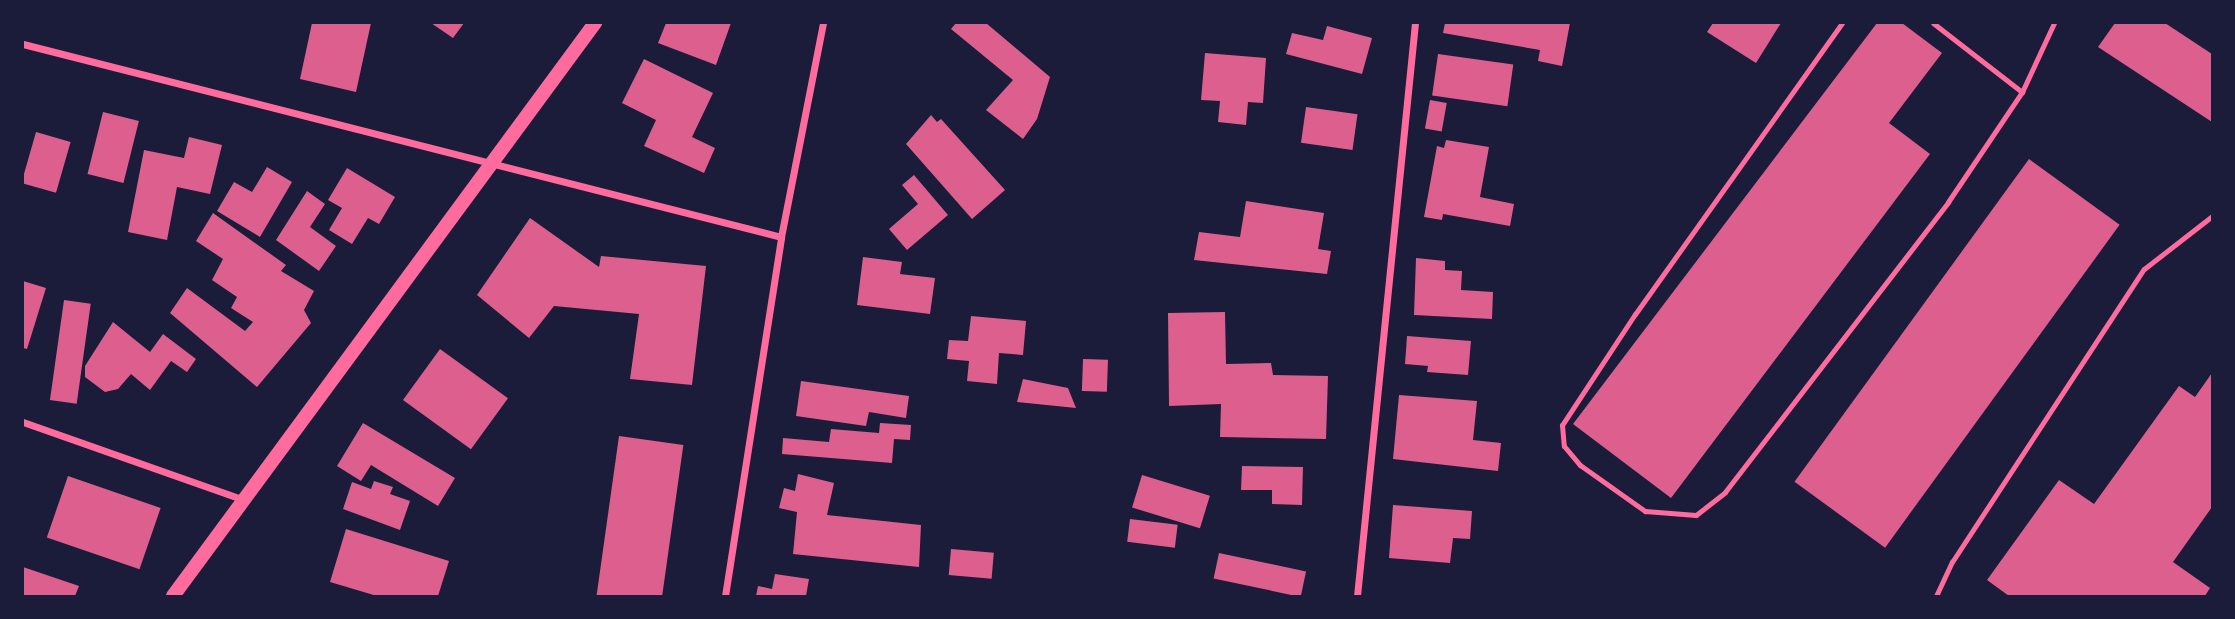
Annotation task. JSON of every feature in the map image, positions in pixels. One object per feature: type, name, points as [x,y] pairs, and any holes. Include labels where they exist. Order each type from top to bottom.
[{"type":"main road","points":[[173,596],[491,160],[595,23]]},
{"type":"street","points":[[725,596],[781,237],[823,23]]},
{"type":"street","points":[[1357,596],[1415,23]]},
{"type":"street","points":[[23,44],[491,160],[781,237]]},
{"type":"street","points":[[23,422],[245,500]]},
{"type":"lane","points":[[1842,23],[1628,324],[1562,425],[1564,446],[1580,465],[1646,510],[1696,515],[1725,492],[1948,202],[2022,92],[2054,23]]},
{"type":"lane","points":[[1933,23],[2022,92]]},
{"type":"lane","points":[[1936,596],[1952,562],[2144,269],[2212,216]]},
{"type":"building","points":[[312,23],[371,23],[356,92],[300,79]]},
{"type":"building","points":[[431,23],[464,23],[453,38]]},
{"type":"building","points":[[666,23],[731,23],[716,65],[658,43]]},
{"type":"building","points":[[956,23],[986,23],[1050,77],[1037,119],[1023,139],[986,110],[1013,80],[951,29]]},
{"type":"building","points":[[1445,23],[1570,23],[1562,66],[1538,61],[1540,50],[1443,33]]},
{"type":"building","points":[[1713,23],[1781,23],[1756,63],[1707,32]]},
{"type":"building","points":[[1877,23],[1902,23],[1942,53],[1889,123],[1930,154],[1671,498],[1573,424]]},
{"type":"building","points":[[2115,23],[2165,23],[2212,54],[2212,122],[2098,47]]},
{"type":"building","points":[[1327,26],[1372,38],[1362,74],[1286,54],[1292,33],[1323,40]]},
{"type":"building","points":[[1205,53],[1266,58],[1263,103],[1248,102],[1246,125],[1218,122],[1220,101],[1201,100]]},
{"type":"building","points":[[1438,54],[1513,65],[1507,106],[1432,96]]},
{"type":"building","points":[[644,59],[713,93],[692,137],[715,148],[704,173],[644,146],[656,120],[622,103]]},
{"type":"building","points":[[1430,100],[1447,103],[1442,132],[1425,129]]},
{"type":"building","points":[[1306,107],[1357,114],[1352,150],[1301,143]]},
{"type":"building","points":[[103,112],[139,121],[123,183],[88,174]]},
{"type":"building","points":[[931,115],[937,122],[941,119],[1005,190],[972,219],[906,144]]},
{"type":"building","points":[[36,132],[71,142],[56,193],[23,183]]},
{"type":"building","points":[[189,137],[222,145],[210,194],[177,187],[167,240],[128,232],[144,150],[184,158]]},
{"type":"building","points":[[1446,140],[1489,147],[1480,197],[1514,204],[1510,226],[1443,214],[1442,220],[1424,217],[1437,146],[1444,148]]},
{"type":"building","points":[[2029,159],[2120,225],[1885,548],[1794,482]]},
{"type":"building","points":[[267,167],[292,182],[260,237],[217,211],[234,182],[252,192]]},
{"type":"building","points":[[347,168],[395,197],[379,224],[368,218],[352,244],[329,230],[342,208],[328,200]]},
{"type":"building","points":[[914,175],[948,215],[907,250],[889,229],[918,204],[902,185]]},
{"type":"building","points":[[307,191],[325,204],[310,227],[336,246],[319,271],[276,240]]},
{"type":"building","points":[[1246,201],[1324,213],[1318,249],[1331,251],[1327,274],[1194,260],[1199,232],[1240,237]]},
{"type":"building","points":[[213,213],[286,265],[281,271],[314,291],[304,310],[311,323],[257,387],[170,313],[187,288],[245,331],[253,322],[231,308],[237,297],[212,280],[223,259],[196,241]]},
{"type":"building","points":[[530,218],[599,267],[601,256],[706,266],[692,385],[630,379],[639,314],[554,306],[529,338],[477,295]]},
{"type":"building","points":[[863,257],[902,262],[900,274],[935,278],[930,314],[857,305]]},
{"type":"building","points":[[1416,258],[1445,261],[1445,270],[1462,271],[1461,290],[1493,292],[1492,319],[1414,315]]},
{"type":"building","points":[[23,281],[46,288],[27,349],[23,348]]},
{"type":"building","points":[[64,300],[91,304],[77,404],[50,400]]},
{"type":"building","points":[[1225,312],[1226,364],[1271,363],[1273,375],[1328,376],[1326,439],[1220,437],[1221,404],[1169,406],[1168,313]]},
{"type":"building","points":[[971,316],[1026,321],[1023,355],[999,353],[997,384],[967,381],[969,361],[947,359],[949,340],[968,341]]},
{"type":"building","points":[[113,322],[150,352],[163,334],[196,359],[187,372],[171,361],[150,390],[131,374],[118,389],[105,392],[85,377],[85,366]]},
{"type":"building","points":[[1407,336],[1471,341],[1468,375],[1427,372],[1428,366],[1405,364]]},
{"type":"building","points":[[440,349],[508,398],[471,449],[403,400]]},
{"type":"building","points":[[1083,359],[1108,360],[1107,392],[1082,391]]},
{"type":"building","points":[[2212,373],[2212,507],[2173,562],[2210,588],[2205,596],[2009,596],[1987,580],[2059,480],[2094,504],[2179,386],[2195,397]]},
{"type":"building","points":[[1023,379],[1068,388],[1076,408],[1017,402]]},
{"type":"building","points":[[801,381],[909,396],[906,418],[869,412],[866,426],[796,416]]},
{"type":"building","points":[[1399,395],[1477,401],[1473,440],[1501,443],[1498,471],[1393,459]]},
{"type":"building","points":[[363,423],[455,478],[438,506],[371,465],[361,481],[337,466]]},
{"type":"building","points":[[880,423],[911,425],[910,440],[894,439],[892,463],[782,454],[783,438],[829,442],[831,429],[879,433]]},
{"type":"building","points":[[619,436],[683,445],[662,596],[597,595]]},
{"type":"building","points":[[1242,466],[1303,467],[1302,505],[1272,504],[1272,490],[1241,490]]},
{"type":"building","points":[[798,474],[834,483],[827,515],[921,525],[919,567],[793,554],[797,512],[779,508],[784,488],[795,491]]},
{"type":"building","points":[[1142,475],[1210,496],[1200,528],[1132,508]]},
{"type":"building","points":[[68,476],[161,508],[139,569],[47,537]]},
{"type":"building","points":[[374,481],[393,487],[390,494],[410,501],[400,530],[343,509],[352,482],[371,489]]},
{"type":"building","points":[[1393,505],[1472,511],[1470,539],[1453,538],[1450,563],[1389,558]]},
{"type":"building","points":[[1130,519],[1178,525],[1175,548],[1127,542]]},
{"type":"building","points":[[346,529],[449,561],[438,596],[377,596],[330,582]]},
{"type":"building","points":[[951,549],[994,553],[992,579],[949,575]]},
{"type":"building","points":[[1219,553],[1306,572],[1301,596],[1214,578]]},
{"type":"building","points":[[23,567],[79,586],[75,596],[23,596]]},
{"type":"building","points":[[775,574],[809,579],[806,596],[756,596],[758,586],[772,589]]}]
